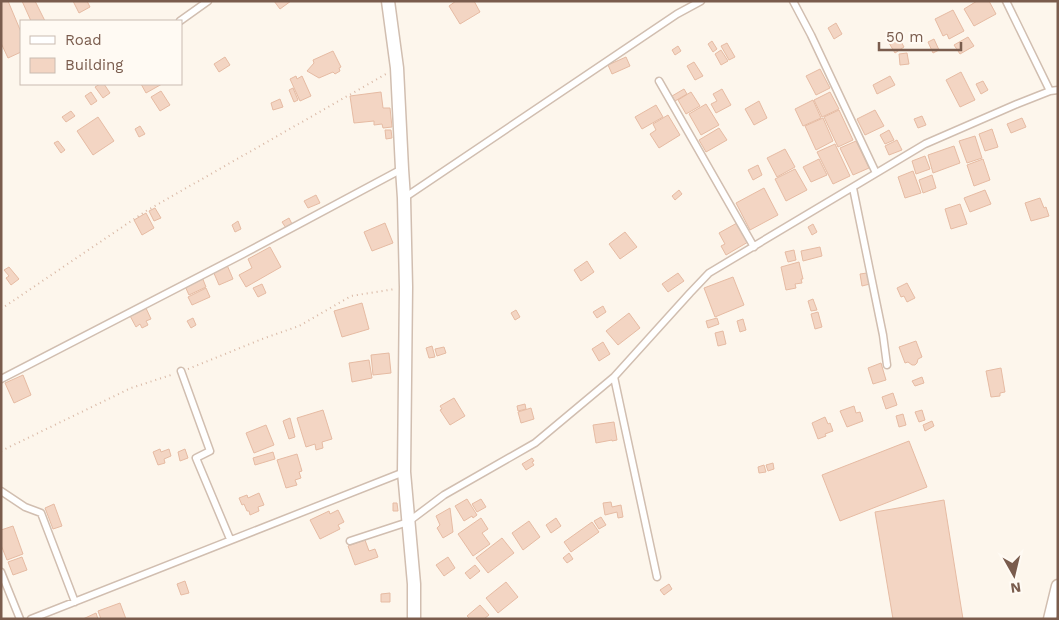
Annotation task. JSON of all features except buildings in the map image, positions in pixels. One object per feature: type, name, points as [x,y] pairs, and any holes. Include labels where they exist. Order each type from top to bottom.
[{"type":"street","points":[[388,1],[397,68],[404,198],[406,287],[404,472],[414,584],[414,619]]},
{"type":"street","points":[[1050,619],[1058,586]]},
{"type":"lane","points":[[181,20],[208,1]]},
{"type":"lane","points":[[404,198],[677,14],[701,1]]},
{"type":"lane","points":[[793,1],[876,173]]},
{"type":"lane","points":[[1006,1],[1050,91]]},
{"type":"lane","points":[[659,81],[754,247]]},
{"type":"lane","points":[[350,541],[408,522],[444,495],[535,443],[614,377],[710,273],[925,144],[1017,104],[1050,91],[1058,90]]},
{"type":"lane","points":[[1,379],[402,170]]},
{"type":"lane","points":[[853,188],[883,335],[887,365]]},
{"type":"lane","points":[[181,371],[210,451],[196,458],[230,539]]},
{"type":"lane","points":[[614,377],[657,577]]},
{"type":"lane","points":[[31,619],[404,472]]},
{"type":"lane","points":[[1,491],[25,508],[41,514],[76,602]]},
{"type":"lane","points":[[1,572],[20,619]]},
{"type":"path","points":[[1,309],[146,211],[397,68]]},
{"type":"path","points":[[1,452],[131,388],[299,326],[351,296],[406,287]]}]
